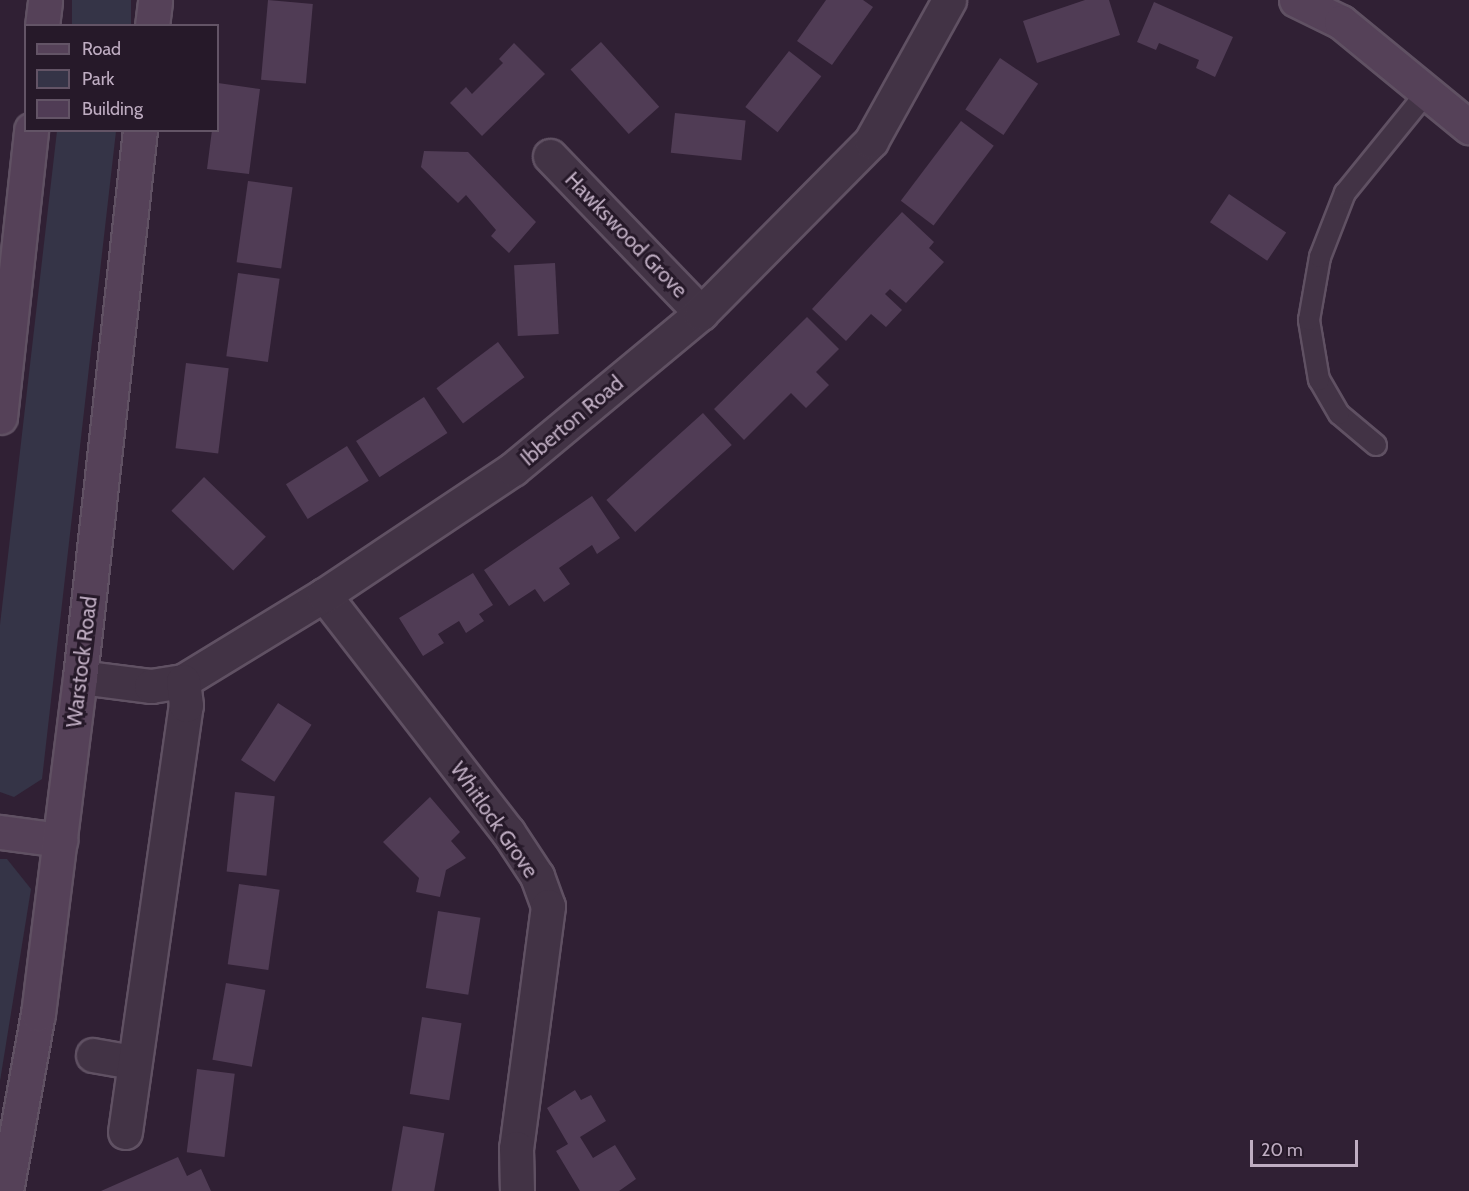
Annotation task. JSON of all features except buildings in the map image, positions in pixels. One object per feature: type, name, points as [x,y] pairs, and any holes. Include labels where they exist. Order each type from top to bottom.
[{"type":"street","points":[[42,24],[45,0]]},
{"type":"street","points":[[152,24],[155,0]]},
{"type":"street","name":"Ibberton Road","points":[[81,677],[151,686],[183,681],[324,595],[513,469],[701,313],[871,141],[949,0]]},
{"type":"street","points":[[1296,0],[1341,22],[1428,91],[1469,127]]},
{"type":"street","points":[[0,417],[31,132]]},
{"type":"street","name":"Warstock Road","points":[[6,1191],[38,1014],[81,677],[140,132]]},
{"type":"street","name":"Hawkswood Grove","points":[[550,156],[701,313]]},
{"type":"street","name":"Whitlock Grove","points":[[324,595],[508,832],[537,876],[548,906],[516,1148],[517,1191]]},
{"type":"street","points":[[124,1132],[186,705],[183,681]]},
{"type":"street","points":[[0,832],[60,840]]},
{"type":"street","points":[[93,1055],[133,1062]]},
{"type":"lane","points":[[1376,446],[1339,414],[1319,380],[1309,320],[1320,257],[1345,193],[1428,91]]},
{"type":"green space","points":[[72,0],[131,0],[131,24],[72,24]]},
{"type":"green space","points":[[57,132],[116,132],[42,779],[14,797],[0,792],[0,625]]},
{"type":"green space","points":[[0,859],[7,859],[31,889],[0,1081]]}]
